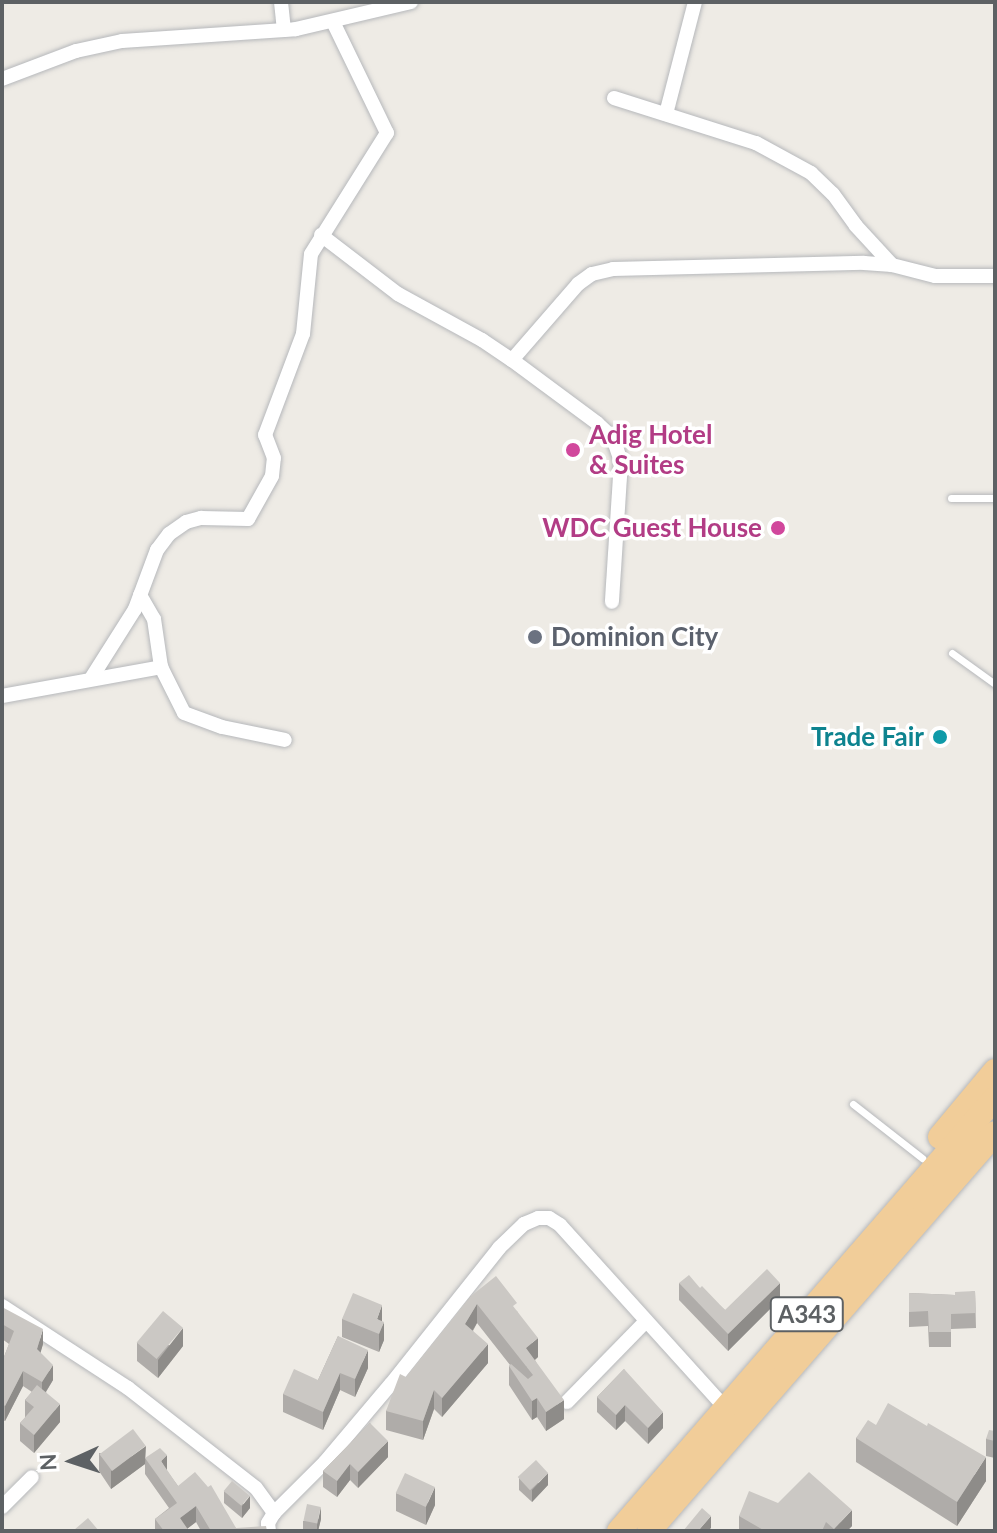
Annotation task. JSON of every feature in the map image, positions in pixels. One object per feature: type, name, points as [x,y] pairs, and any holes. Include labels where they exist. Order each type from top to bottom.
[{"type":"highway","points":[[666,1493],[719,1401],[995,1071]]},
{"type":"highway","name":"A343","points":[[649,1531],[666,1493],[995,1098]]},
{"type":"highway","name":"A343","points":[[619,1531],[666,1493],[995,1133]]},
{"type":"highway","points":[[666,1493],[762,1420],[995,1157]]},
{"type":"street","points":[[281,2],[284,30]]},
{"type":"street","points":[[2,79],[76,51],[122,41],[284,30],[333,22],[411,2]]},
{"type":"street","points":[[666,114],[695,2]]},
{"type":"street","points":[[92,677],[117,640],[140,595],[157,550],[169,534],[186,522],[201,518],[248,519],[272,476],[274,458],[265,435],[303,334],[308,267],[321,235],[387,133],[333,22]]},
{"type":"street","points":[[614,98],[756,143],[811,173],[824,183],[862,233],[892,265]]},
{"type":"street","points":[[321,235],[398,294],[512,360],[597,423],[617,444],[621,461],[612,602]]},
{"type":"street","points":[[512,360],[578,284],[602,272],[892,265],[935,276],[995,276]]},
{"type":"street","points":[[140,595],[154,619],[161,667],[184,713],[222,727],[285,740]]},
{"type":"street","points":[[2,696],[92,677],[161,667]]},
{"type":"street","points":[[269,1531],[268,1523],[274,1513],[325,1462],[499,1248],[538,1218],[549,1218],[560,1225],[719,1401]]},
{"type":"street","points":[[2,1306],[128,1388],[256,1488],[274,1513]]},
{"type":"street","points":[[567,1402],[645,1322]]},
{"type":"street","points":[[2,1507],[32,1477]]},
{"type":"lane","points":[[951,498],[995,498]]},
{"type":"lane","points":[[952,653],[995,684]]},
{"type":"lane","points":[[853,1104],[922,1158]]},
{"type":"building","points":[[767,1269],[780,1283],[728,1334],[679,1283],[689,1275],[725,1310]]},
{"type":"building","points":[[496,1276],[517,1303],[513,1306],[538,1338],[526,1348],[564,1400],[546,1412],[537,1398],[532,1401],[509,1366],[511,1364],[528,1379],[533,1375],[477,1304],[465,1324],[488,1344],[442,1398],[434,1390],[423,1421],[386,1411],[400,1374],[406,1377],[471,1296]]},
{"type":"building","points":[[975,1291],[976,1313],[951,1314],[951,1332],[929,1332],[928,1311],[909,1312],[909,1293],[955,1295],[955,1292]]},
{"type":"building","points":[[353,1293],[382,1305],[377,1319],[384,1322],[379,1334],[342,1319]]},
{"type":"building","points":[[2,1307],[43,1329],[37,1349],[53,1365],[42,1382],[23,1371],[5,1406],[2,1404],[2,1362],[14,1331],[2,1324]]},
{"type":"building","points":[[163,1311],[183,1328],[157,1359],[137,1342]]},
{"type":"building","points":[[338,1336],[368,1350],[355,1379],[340,1373],[323,1412],[283,1394],[294,1369],[318,1380]]},
{"type":"building","points":[[624,1369],[663,1412],[648,1428],[625,1405],[616,1415],[597,1397]]},
{"type":"building","points":[[37,1385],[60,1404],[34,1435],[20,1423],[34,1407],[25,1400]]},
{"type":"building","points":[[888,1403],[986,1457],[957,1502],[856,1438],[868,1420],[876,1425]]},
{"type":"building","points":[[370,1423],[388,1441],[358,1472],[350,1464],[337,1481],[323,1471]]},
{"type":"building","points":[[133,1429],[146,1446],[112,1471],[99,1454]]},
{"type":"building","points":[[989,1430],[995,1431],[995,1441],[986,1439]]},
{"type":"building","points":[[160,1448],[167,1455],[161,1461],[178,1486],[195,1472],[208,1487],[211,1485],[236,1528],[266,1526],[267,1531],[211,1531],[196,1506],[180,1518],[189,1531],[164,1531],[155,1519],[177,1503],[145,1458]]},
{"type":"building","points":[[536,1460],[548,1473],[530,1490],[518,1477]]},
{"type":"building","points":[[809,1472],[852,1510],[834,1529],[826,1522],[822,1531],[765,1531],[739,1516],[749,1491],[778,1503]]},
{"type":"building","points":[[405,1473],[435,1487],[426,1507],[396,1493]]},
{"type":"building","points":[[232,1481],[250,1496],[241,1506],[224,1491]]},
{"type":"building","points":[[307,1504],[321,1507],[317,1524],[303,1521]]},
{"type":"building","points":[[702,1508],[711,1516],[698,1531],[683,1531]]},
{"type":"building","points":[[88,1518],[99,1531],[74,1531],[74,1530]]},
{"type":"place","name":"Adig Hotel & Suites","points":[[573,450]]},
{"type":"place","name":"WDC Guest House","points":[[778,528]]},
{"type":"place","name":"Dominion City","points":[[535,637]]},
{"type":"place","name":"Trade Fair","points":[[940,737]]}]
